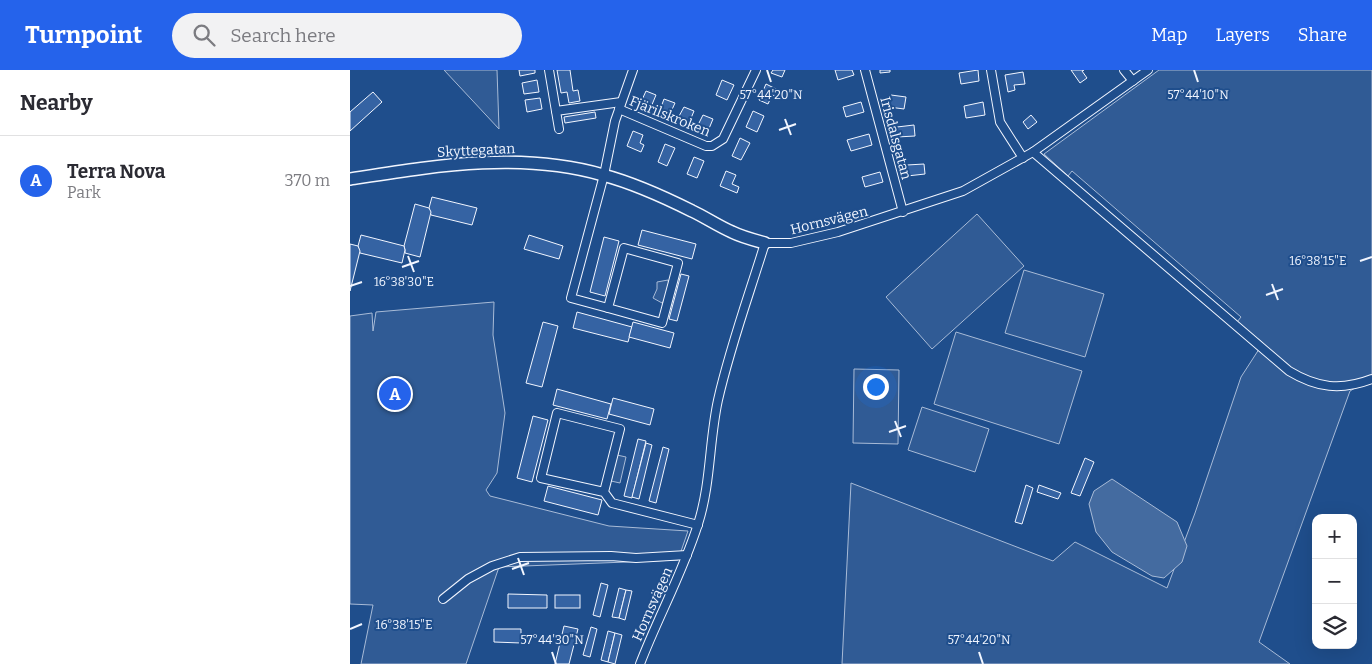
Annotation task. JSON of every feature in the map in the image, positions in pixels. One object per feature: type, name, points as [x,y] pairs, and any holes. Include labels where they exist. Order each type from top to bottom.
[{"type":"street","points":[[549,70],[560,129]]},
{"type":"street","points":[[608,308],[624,248],[678,263],[662,323],[571,298],[604,175],[620,106],[633,70]]},
{"type":"street","name":"Fjärilskroken","points":[[620,106],[706,146],[712,146],[723,139],[756,70]]},
{"type":"street","name":"Irisdalsgatan","points":[[865,70],[902,212]]},
{"type":"street","points":[[991,70],[1000,122],[1023,158]]},
{"type":"street","points":[[1124,70],[1133,81]]},
{"type":"street","name":"Hornsvägen","points":[[640,664],[698,525],[707,486],[712,434],[718,399],[764,243],[791,243],[838,232],[963,191],[1033,152],[1148,70]]},
{"type":"street","points":[[556,111],[620,106]]},
{"type":"street","points":[[1033,152],[1289,371],[1322,386],[1337,387],[1372,379]]},
{"type":"street","name":"Skyttegatan","points":[[350,179],[458,164],[493,162],[558,166],[604,175],[653,193],[691,210],[732,232],[764,243]]},
{"type":"street","points":[[604,492],[620,429],[557,413],[541,478],[604,492],[612,503],[698,525]]},
{"type":"street","points":[[443,599],[468,579],[492,566],[520,558],[612,556],[636,558],[687,555]]},
{"type":"shaded area","points":[[444,70],[497,70],[499,129]]},
{"type":"shaded area","points":[[1159,70],[1372,70],[1372,378],[1350,391],[1259,642],[1290,664],[842,664],[851,483],[1053,561],[1075,542],[1167,588],[1195,513],[1241,377],[1263,343],[1237,322],[1241,317],[1072,171],[1068,176],[1044,154]]},
{"type":"shaded area","points":[[977,214],[1024,266],[932,349],[886,297]]},
{"type":"shaded area","points":[[1024,270],[1104,294],[1085,357],[1005,333]]},
{"type":"shaded area","points":[[668,280],[668,292],[662,303],[653,298],[657,289],[657,282]]},
{"type":"shaded area","points":[[494,302],[493,335],[505,413],[497,473],[486,490],[490,496],[609,526],[688,531],[678,560],[499,567],[466,664],[361,664],[373,605],[350,604],[350,316],[372,313],[373,331],[376,312]]},
{"type":"shaded area","points":[[956,332],[1082,371],[1059,444],[934,404]]},
{"type":"shaded area","points":[[854,369],[899,370],[898,444],[853,443]]},
{"type":"shaded area","points":[[922,407],[989,429],[975,472],[908,450]]},
{"type":"shaded area","points":[[617,455],[626,457],[620,483],[611,481]]},
{"type":"shaded area","points":[[1112,479],[1177,522],[1187,546],[1182,562],[1164,578],[1152,576],[1112,552],[1096,532],[1089,504],[1094,491]]},
{"type":"building","points":[[519,70],[535,70],[535,73],[520,76]]},
{"type":"building","points":[[557,70],[570,70],[573,91],[578,90],[580,101],[569,103],[567,92],[561,93]]},
{"type":"building","points":[[773,70],[785,70],[782,77],[771,73]]},
{"type":"building","points":[[835,70],[852,70],[854,75],[838,80]]},
{"type":"building","points":[[880,70],[890,70],[890,72],[880,73]]},
{"type":"building","points":[[978,70],[979,81],[961,84],[959,73]]},
{"type":"building","points":[[1071,70],[1084,70],[1082,71],[1087,78],[1080,83]]},
{"type":"building","points":[[1023,72],[1025,84],[1014,85],[1015,90],[1008,92],[1005,75]]},
{"type":"building","points":[[537,80],[539,92],[524,94],[522,83]]},
{"type":"building","points":[[722,80],[734,85],[727,100],[716,95]]},
{"type":"building","points":[[766,84],[780,91],[777,97],[772,95],[768,104],[759,100]]},
{"type":"building","points":[[646,91],[656,95],[651,107],[641,102]]},
{"type":"building","points":[[373,92],[382,102],[350,131],[350,112]]},
{"type":"building","points":[[891,95],[906,97],[904,109],[889,107]]},
{"type":"building","points":[[540,98],[542,109],[527,112],[525,100]]},
{"type":"building","points":[[664,99],[675,103],[670,114],[660,110]]},
{"type":"building","points":[[861,102],[864,112],[846,117],[843,107]]},
{"type":"building","points":[[983,102],[985,115],[966,118],[964,106]]},
{"type":"building","points":[[684,107],[694,111],[689,123],[678,118]]},
{"type":"building","points":[[753,111],[764,116],[757,132],[746,127]]},
{"type":"building","points":[[595,112],[596,118],[565,123],[564,117]]},
{"type":"building","points":[[703,115],[713,119],[708,131],[697,127]]},
{"type":"building","points":[[1031,115],[1037,122],[1028,129],[1023,122]]},
{"type":"building","points":[[914,125],[915,136],[897,137],[897,127]]},
{"type":"building","points":[[633,131],[643,135],[640,143],[644,145],[641,152],[627,146]]},
{"type":"building","points":[[869,134],[872,145],[851,151],[847,140]]},
{"type":"building","points":[[740,138],[750,143],[741,160],[732,156]]},
{"type":"building","points":[[665,144],[675,148],[667,166],[658,162]]},
{"type":"building","points":[[694,157],[704,161],[697,178],[687,174]]},
{"type":"building","points":[[924,164],[925,174],[907,176],[907,165]]},
{"type":"building","points":[[726,171],[736,175],[732,184],[739,187],[737,193],[720,186]]},
{"type":"building","points":[[880,172],[883,182],[865,187],[862,177]]},
{"type":"building","points":[[432,197],[477,208],[472,225],[431,215],[429,208]]},
{"type":"building","points":[[415,204],[429,208],[431,212],[420,257],[405,253],[404,246]]},
{"type":"building","points":[[642,230],[696,244],[692,259],[638,245]]},
{"type":"building","points":[[361,235],[404,246],[402,263],[360,253],[358,246]]},
{"type":"building","points":[[529,235],[563,246],[559,259],[524,249]]},
{"type":"building","points":[[604,237],[619,241],[605,296],[590,292]]},
{"type":"building","points":[[350,244],[358,246],[360,251],[350,291]]},
{"type":"building","points":[[681,274],[689,276],[677,321],[669,319]]},
{"type":"building","points":[[577,312],[632,327],[628,342],[573,328]]},
{"type":"building","points":[[543,322],[558,326],[542,387],[526,383]]},
{"type":"building","points":[[633,322],[674,333],[670,348],[629,337]]},
{"type":"building","points":[[557,389],[611,404],[607,419],[553,405]]},
{"type":"building","points":[[613,398],[654,409],[650,425],[609,414]]},
{"type":"building","points":[[533,416],[548,420],[532,482],[517,478]]},
{"type":"building","points":[[638,439],[646,441],[632,498],[624,496]]},
{"type":"building","points":[[646,443],[652,445],[639,499],[632,497]]},
{"type":"building","points":[[663,447],[669,449],[656,503],[649,501]]},
{"type":"building","points":[[1085,458],[1094,462],[1080,496],[1071,493]]},
{"type":"building","points":[[1026,485],[1033,488],[1022,524],[1015,522]]},
{"type":"building","points":[[1039,485],[1061,493],[1058,499],[1037,492]]},
{"type":"building","points":[[548,486],[602,500],[598,515],[544,501]]},
{"type":"building","points":[[601,583],[608,585],[600,617],[593,615]]},
{"type":"building","points":[[619,588],[626,590],[619,618],[612,617]]},
{"type":"building","points":[[626,590],[632,591],[625,620],[619,618]]},
{"type":"building","points":[[508,594],[547,595],[547,608],[508,608]]},
{"type":"building","points":[[555,595],[580,595],[580,608],[555,608]]},
{"type":"building","points":[[564,626],[578,629],[569,664],[555,664]]},
{"type":"building","points":[[591,627],[597,629],[590,657],[583,655]]},
{"type":"building","points":[[494,629],[521,629],[521,643],[494,642]]},
{"type":"building","points":[[608,631],[615,633],[608,662],[601,660]]},
{"type":"building","points":[[615,633],[622,635],[615,664],[608,662]]},
{"type":"place","name":"Terra Nova","points":[[395,394]]}]
